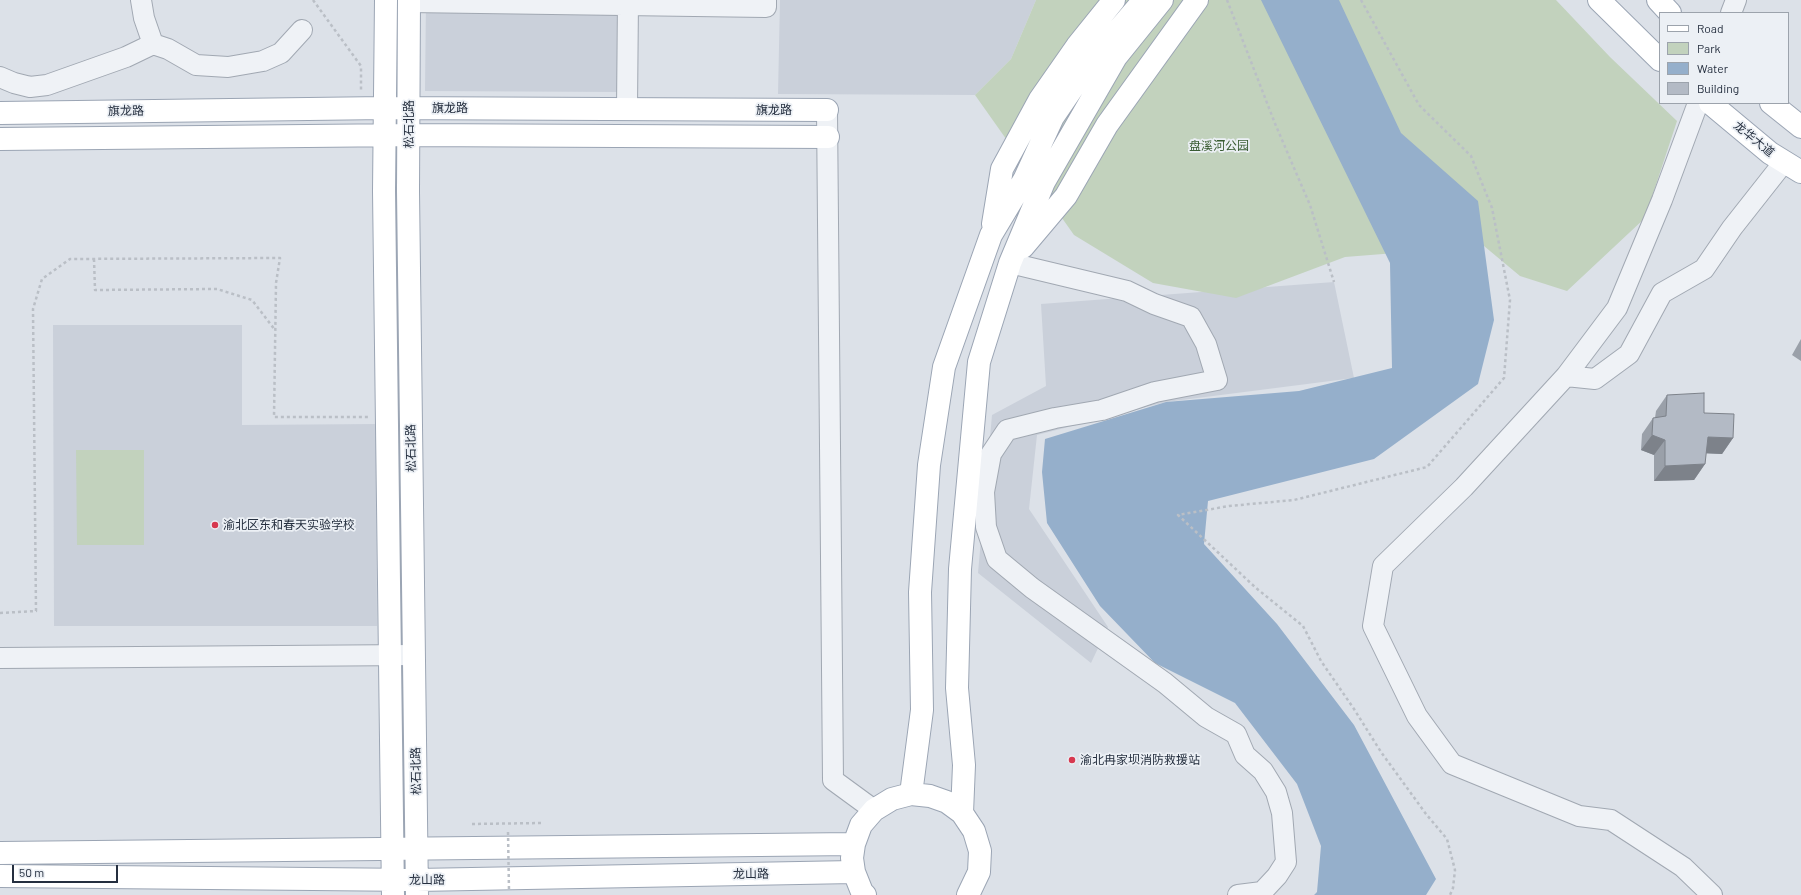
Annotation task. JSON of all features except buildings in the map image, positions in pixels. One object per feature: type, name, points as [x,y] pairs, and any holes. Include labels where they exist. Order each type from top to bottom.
[{"type":"main road","name":"松石北路","points":[[386,0],[385,136],[387,417],[393,888]]},
{"type":"main road","points":[[911,794],[922,710],[920,592],[929,465],[944,367],[991,235],[1002,169],[1040,98],[1077,46],[1114,0]]},
{"type":"main road","points":[[991,235],[1024,180],[1053,117],[1089,64],[1143,0]]},
{"type":"main road","points":[[962,814],[964,765],[957,688],[960,569],[979,362],[1010,263],[1044,182],[1116,57],[1162,0]]},
{"type":"main road","points":[[1010,263],[1066,196],[1107,125],[1197,0]]},
{"type":"main road","points":[[1599,0],[1659,59]]},
{"type":"main road","points":[[1658,0],[1669,12]]},
{"type":"main road","name":"松石北路","points":[[409,1],[408,191],[417,888]]},
{"type":"main road","name":"龙华大道","points":[[1711,104],[1785,163]]},
{"type":"main road","points":[[1772,104],[1798,125]]},
{"type":"main road","name":"旗龙路","points":[[0,113],[385,108],[828,110]]},
{"type":"main road","points":[[0,139],[409,135],[828,137]]},
{"type":"main road","points":[[865,895],[862,892],[854,872],[852,858],[854,844],[862,825],[874,810],[892,799],[911,794],[930,796],[947,802],[962,814],[974,831],[980,851],[979,872],[968,895]]},
{"type":"main road","points":[[0,853],[417,850],[854,844]]},
{"type":"main road","name":"龙山路","points":[[0,876],[417,888],[854,872]]},
{"type":"street","points":[[140,0],[144,18],[153,44]]},
{"type":"street","points":[[409,1],[628,2],[766,6],[766,0]]},
{"type":"street","points":[[1731,12],[1736,0]]},
{"type":"street","points":[[627,109],[628,2]]},
{"type":"street","points":[[0,77],[14,83],[30,86],[47,85],[126,57],[153,44],[168,49],[196,65],[228,67],[263,61],[281,52],[302,30]]},
{"type":"street","points":[[1698,104],[1662,200],[1617,308],[1566,376],[1464,486],[1383,566],[1373,626],[1417,716],[1452,764],[1579,816],[1611,820],[1683,867],[1712,895]]},
{"type":"street","points":[[828,110],[833,780],[874,810]]},
{"type":"street","points":[[1566,376],[1595,379],[1629,354],[1662,293],[1704,269],[1732,228],[1785,163]]},
{"type":"street","points":[[1010,263],[1127,290],[1154,304],[1191,317],[1206,344],[1217,380],[1155,392],[1102,410],[1055,418],[1007,430],[991,454],[984,492],[986,527],[997,559],[1032,588],[1165,683],[1206,717],[1236,734],[1245,755],[1266,777],[1276,792],[1282,812],[1286,862],[1277,876],[1262,892],[1238,895]]},
{"type":"street","points":[[0,658],[414,655]]},
{"type":"path","points":[[313,0],[360,66],[360,109]]},
{"type":"path","points":[[1227,0],[1276,126],[1310,205],[1334,282]]},
{"type":"path","points":[[1361,0],[1419,105],[1472,156],[1492,208],[1510,300],[1504,378],[1427,467],[1294,500],[1229,506],[1178,515],[1256,588],[1303,626],[1321,661],[1354,708],[1381,752],[1426,814],[1447,839],[1455,870],[1453,888],[1450,895]]},
{"type":"path","points":[[0,613],[36,611],[33,309],[42,279],[70,259],[280,258],[276,284],[274,417],[387,417]]},
{"type":"path","points":[[94,259],[95,290],[217,289],[252,300],[275,331]]},
{"type":"path","points":[[508,823],[508,891]]},
{"type":"path","points":[[472,824],[541,823]]},
{"type":"shaded area","points":[[426,0],[619,0],[619,92],[425,91]]},
{"type":"shaded area","points":[[780,0],[1036,0],[1011,59],[975,95],[778,94]]},
{"type":"shaded area","points":[[1334,282],[1354,378],[1166,402],[1037,435],[1029,509],[1108,627],[1091,663],[978,573],[992,415],[1046,386],[1041,304]]},
{"type":"shaded area","name":"渝北区东和春天实验学校","points":[[53,325],[242,325],[242,425],[376,424],[377,626],[54,626]]},
{"type":"green space","name":"盘溪河公园","points":[[1036,0],[1556,0],[1610,57],[1677,121],[1645,218],[1567,291],[1520,276],[1484,246],[1345,257],[1236,298],[1153,283],[1074,235],[975,95],[1011,59]]},
{"type":"green space","points":[[76,450],[144,450],[144,545],[77,545]]},
{"type":"water","points":[[1261,0],[1339,0],[1401,133],[1478,201],[1494,320],[1478,384],[1374,459],[1208,501],[1204,544],[1277,624],[1354,725],[1436,879],[1426,895],[1314,895],[1317,892],[1321,846],[1297,784],[1235,703],[1155,663],[1100,606],[1047,523],[1042,472],[1045,439],[1166,402],[1299,391],[1392,368],[1390,263]]},
{"type":"place","name":"渝北区东和春天实验学校","points":[[215,525]]},
{"type":"place","name":"渝北冉家坝消防救援站","points":[[1072,760]]}]
